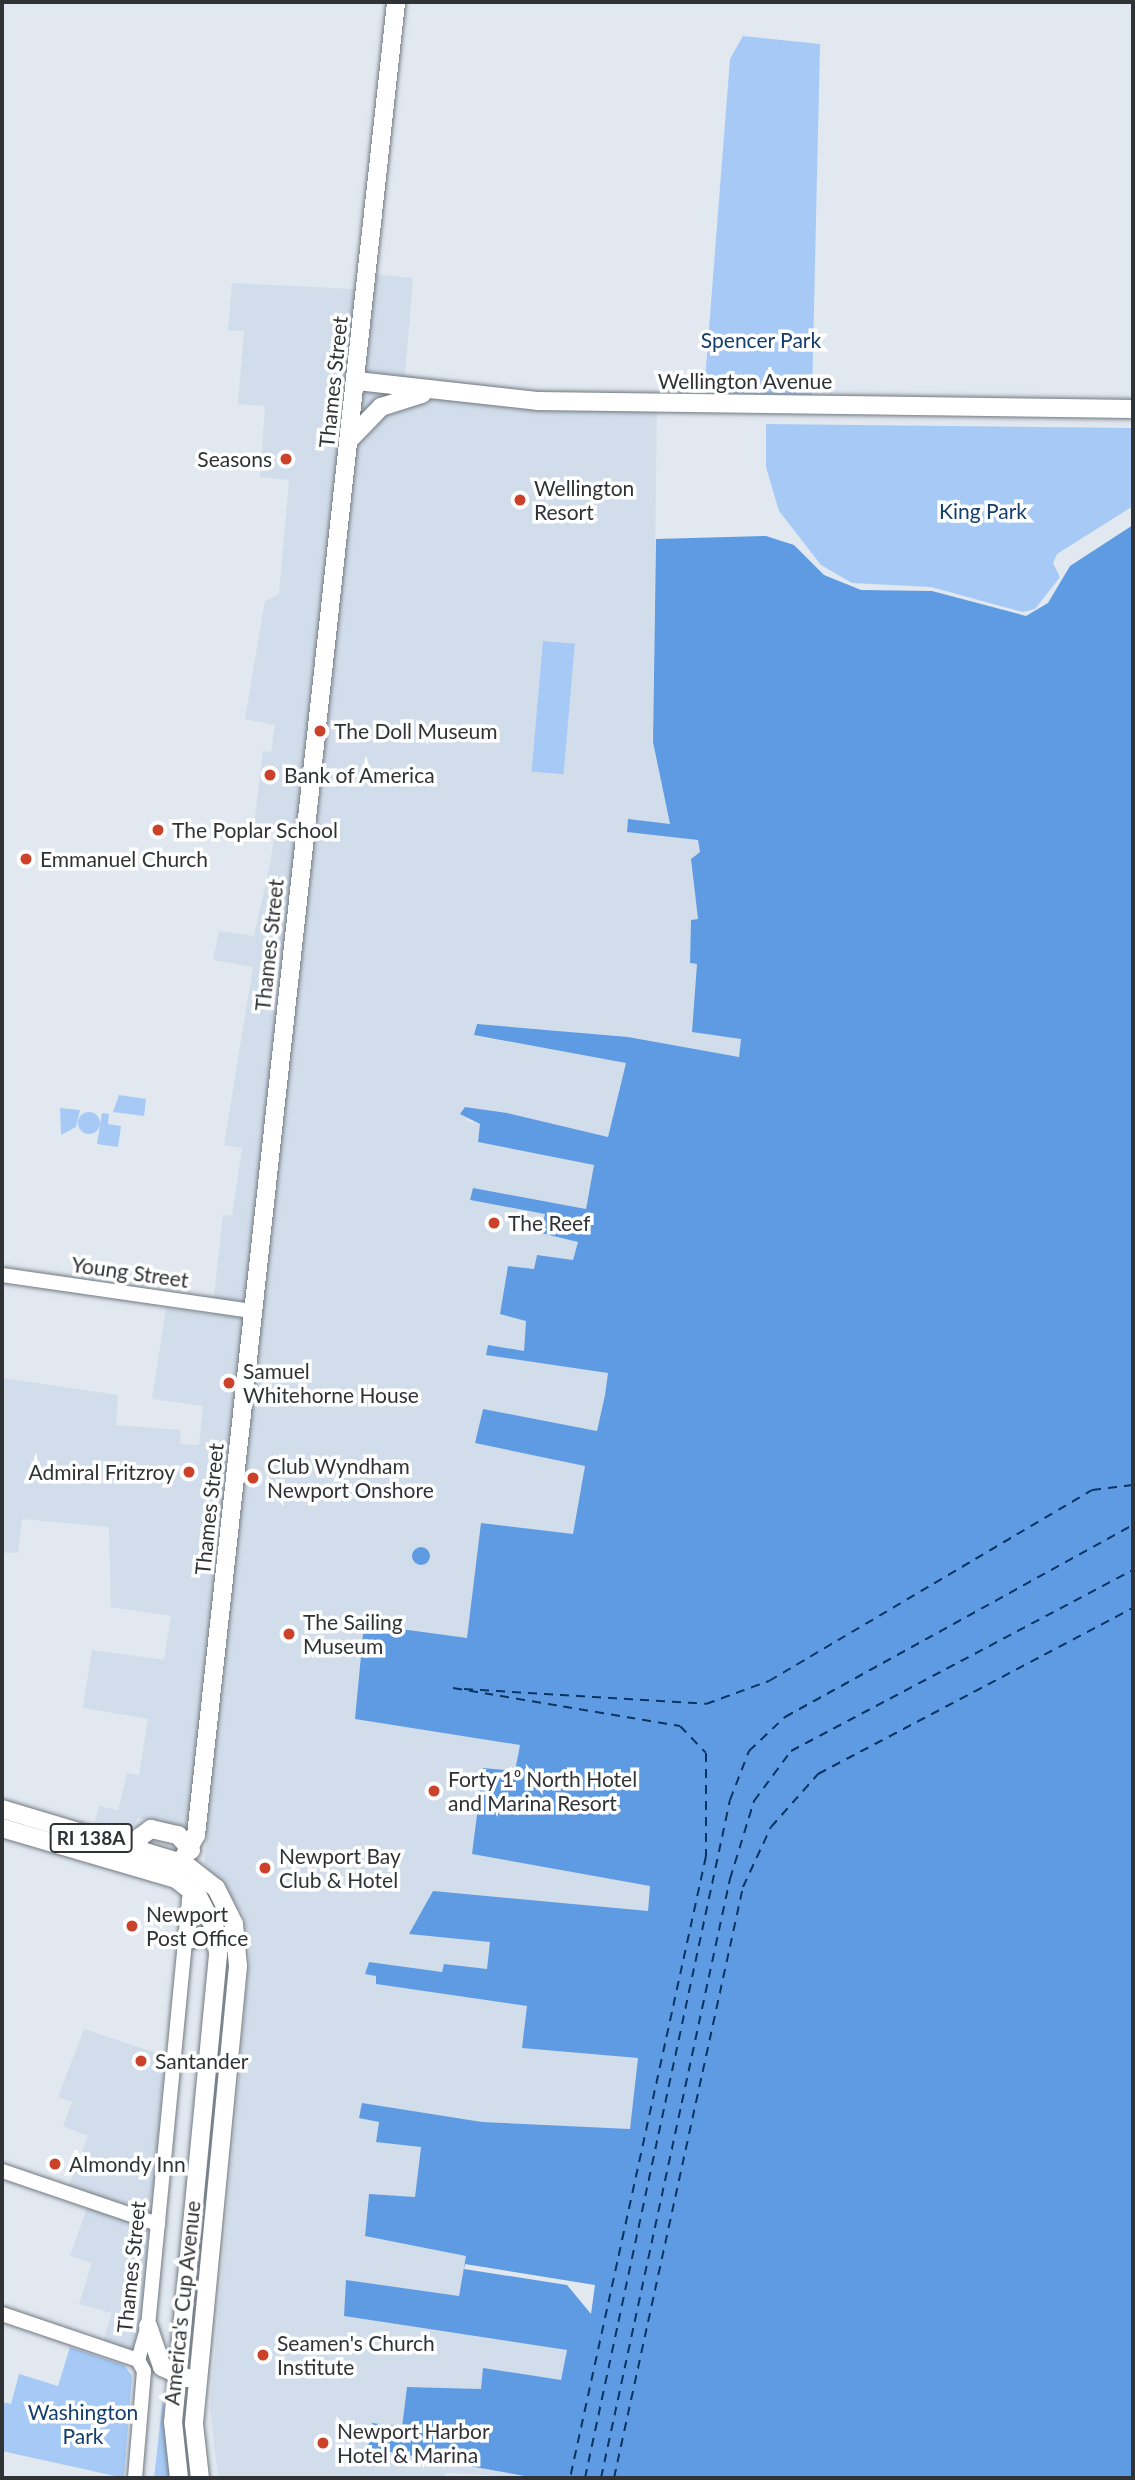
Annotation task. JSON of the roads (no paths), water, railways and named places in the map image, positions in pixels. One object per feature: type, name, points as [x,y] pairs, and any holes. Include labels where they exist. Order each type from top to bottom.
[{"type":"main road","name":"Thames Street","points":[[186,1856],[253,1311],[357,381],[396,2]]},
{"type":"main road","name":"Wellington Avenue","points":[[357,381],[537,401],[1133,409]]},
{"type":"main road","points":[[350,439],[393,401],[436,391]]},
{"type":"main road","name":"RI 138A","points":[[2,1809],[134,1858],[190,1888]]},
{"type":"main road","name":"RI 138A","points":[[2,1828],[134,1858],[186,1856]]},
{"type":"main road","name":"America's Cup Avenue","points":[[134,1858],[142,1834],[155,1829],[178,1835],[186,1856],[222,1897],[238,1955],[197,2379],[194,2433],[200,2478]]},
{"type":"main road","points":[[157,1872],[186,1856]]},
{"type":"main road","points":[[190,1888],[217,1939],[238,1955]]},
{"type":"main road","points":[[185,1941],[217,1939]]},
{"type":"main road","name":"America's Cup Avenue","points":[[178,2478],[173,2439],[177,2377],[217,1939]]},
{"type":"main road","points":[[148,2326],[160,2364],[177,2377],[197,2379]]},
{"type":"street","name":"Young Street","points":[[2,1275],[253,1311]]},
{"type":"street","name":"Thames Street","points":[[135,2478],[144,2371],[138,2360],[148,2326],[190,1888]]},
{"type":"street","points":[[2,2171],[158,2224]]},
{"type":"street","points":[[2,2314],[138,2360]]},
{"type":"water","points":[[1133,525],[1133,2478],[536,2478],[368,2448],[372,2423],[402,2427],[407,2387],[481,2389],[483,2368],[561,2380],[567,2350],[344,2316],[346,2280],[459,2296],[466,2256],[365,2236],[369,2194],[415,2197],[421,2147],[376,2142],[379,2122],[359,2118],[362,2103],[482,2122],[630,2129],[638,2058],[522,2048],[527,2006],[376,1984],[376,1976],[365,1974],[369,1962],[442,1972],[444,1964],[487,1969],[490,1942],[409,1934],[433,1891],[648,1911],[650,1886],[472,1854],[483,1768],[515,1771],[520,1745],[355,1719],[364,1624],[467,1638],[481,1523],[573,1534],[585,1466],[475,1443],[483,1409],[597,1431],[605,1395],[608,1373],[486,1355],[488,1345],[524,1351],[526,1321],[500,1314],[508,1266],[534,1269],[537,1255],[573,1260],[578,1242],[541,1233],[545,1214],[470,1200],[473,1188],[586,1209],[594,1165],[478,1142],[480,1124],[460,1114],[465,1107],[507,1113],[608,1137],[626,1063],[474,1035],[477,1024],[628,1037],[739,1057],[741,1039],[692,1032],[697,964],[690,963],[691,920],[698,919],[691,859],[700,852],[698,840],[627,832],[628,819],[670,824],[653,742],[656,539],[766,536],[794,545],[824,575],[861,590],[932,591],[1026,616],[1048,603],[1070,566]]},
{"type":"water","points":[[421,1547],[427,1550],[430,1556],[427,1562],[421,1565],[415,1562],[412,1556],[415,1550]]},
{"type":"place","name":"Seasons","points":[[286,459]]},
{"type":"place","name":"Wellington Resort","points":[[520,500]]},
{"type":"place","name":"The Doll Museum","points":[[320,731]]},
{"type":"place","name":"Bank of America","points":[[270,775]]},
{"type":"place","name":"The Poplar School","points":[[158,830]]},
{"type":"place","name":"Emmanuel Church","points":[[26,859]]},
{"type":"place","name":"The Reef","points":[[494,1223]]},
{"type":"place","name":"Samuel Whitehorne House","points":[[229,1383]]},
{"type":"place","name":"Admiral Fritzroy","points":[[189,1472]]},
{"type":"place","name":"Club Wyndham Newport Onshore","points":[[253,1478]]},
{"type":"place","name":"The Sailing Museum","points":[[289,1634]]},
{"type":"place","name":"Forty 1⁰ North Hotel and Marina Resort","points":[[434,1791]]},
{"type":"place","name":"Newport Bay Club & Hotel","points":[[265,1868]]},
{"type":"place","name":"Newport Post Office","points":[[132,1926]]},
{"type":"place","name":"Santander","points":[[141,2061]]},
{"type":"place","name":"Almondy Inn","points":[[55,2164]]},
{"type":"place","name":"Seamen's Church Institute","points":[[263,2355]]},
{"type":"place","name":"Newport Harbor Hotel & Marina","points":[[323,2443]]},
{"type":"park label","name":"Spencer Park","points":[[761,340]]},
{"type":"park label","name":"King Park","points":[[983,511]]},
{"type":"park label","name":"Washington Park","points":[[83,2424]]}]
